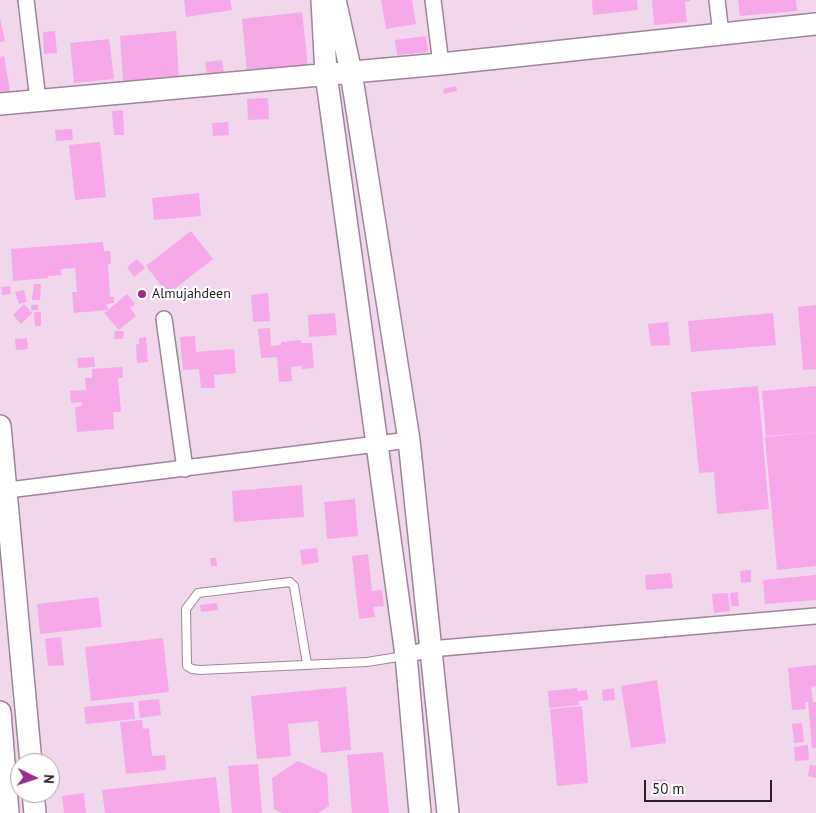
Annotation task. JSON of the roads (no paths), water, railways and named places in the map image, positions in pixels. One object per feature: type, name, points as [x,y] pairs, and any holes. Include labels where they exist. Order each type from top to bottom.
[{"type":"street","points":[[26,0],[38,100]]},
{"type":"street","points":[[322,0],[326,74],[406,655],[420,813]]},
{"type":"street","points":[[334,0],[351,72],[408,440],[448,813]]},
{"type":"street","points":[[433,0],[441,64]]},
{"type":"street","points":[[717,0],[721,34]]},
{"type":"street","points":[[0,104],[441,64],[816,24]]},
{"type":"street","points":[[164,319],[184,469]]},
{"type":"street","points":[[0,426],[3,491],[31,753]]},
{"type":"street","points":[[3,491],[408,440]]},
{"type":"street","points":[[406,655],[430,648],[816,616]]},
{"type":"street","points":[[0,712],[8,813]]},
{"type":"lane","points":[[307,664],[294,586],[290,582],[198,593],[186,609],[187,666],[192,669],[367,662],[406,655]]},
{"type":"place","name":"Almujahdeen","points":[[142,294]]}]
